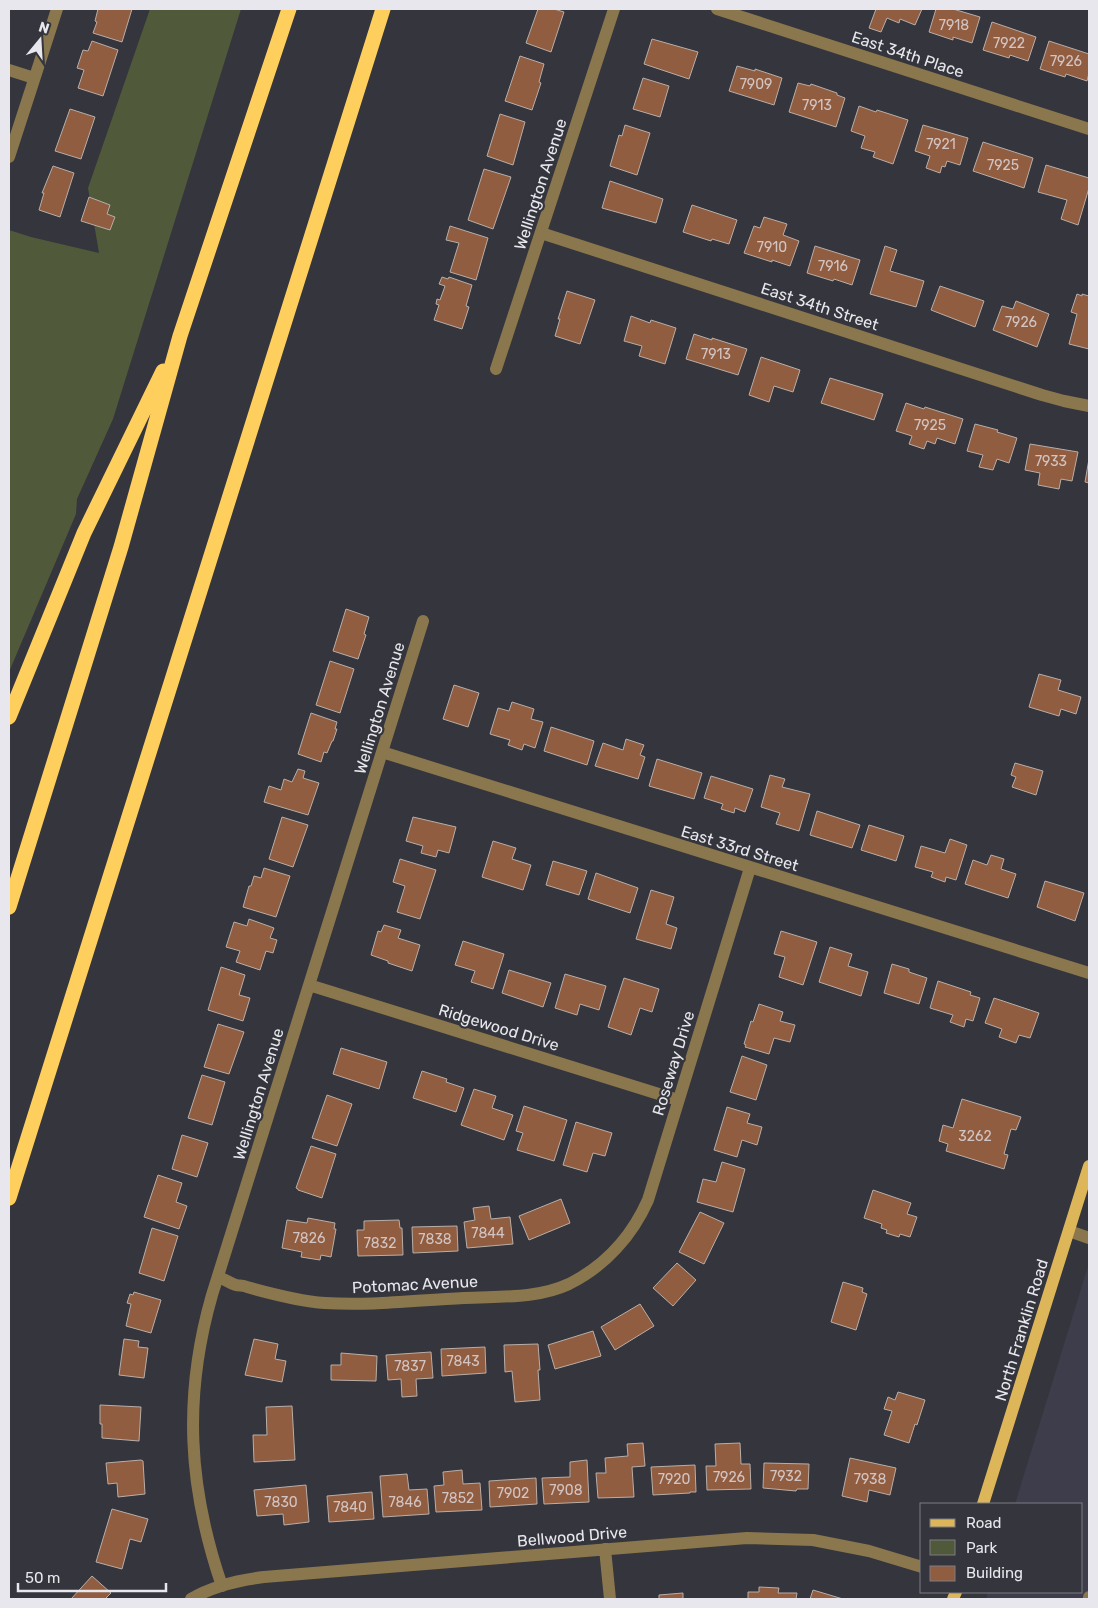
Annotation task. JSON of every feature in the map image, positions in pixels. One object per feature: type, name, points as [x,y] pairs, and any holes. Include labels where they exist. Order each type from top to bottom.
[{"type":"highway","points":[[9,907],[121,547],[180,336],[289,9]]},
{"type":"highway","points":[[9,1198],[383,9]]},
{"type":"highway","points":[[9,717],[84,533],[180,336]]},
{"type":"main road","name":"North Franklin Road","points":[[983,1503],[1089,1166]]},
{"type":"street","points":[[9,157],[57,9]]},
{"type":"street","name":"Wellington Avenue","points":[[496,369],[614,9]]},
{"type":"street","name":"East 34th Place","points":[[717,9],[1089,129]]},
{"type":"street","points":[[9,70],[34,78]]},
{"type":"street","name":"East 34th Street","points":[[541,233],[1042,395],[1089,406]]},
{"type":"street","name":"Wellington Avenue","points":[[222,1586],[201,1515],[196,1478],[192,1432],[198,1358],[218,1277],[423,621]]},
{"type":"street","name":"East 33rd Street","points":[[382,752],[1089,974]]},
{"type":"street","name":"Roseway Drive","points":[[608,1257],[624,1241],[641,1215],[650,1193],[750,868]]},
{"type":"street","name":"Ridgewood Drive","points":[[309,985],[678,1100]]},
{"type":"street","points":[[1069,1231],[1089,1238]]},
{"type":"street","name":"Potomac Avenue","points":[[218,1277],[270,1294],[324,1303],[369,1304],[522,1295],[550,1290],[577,1279],[608,1257]]},
{"type":"street","name":"Bellwood Drive","points":[[191,1599],[239,1580],[264,1576],[747,1538],[794,1538],[851,1546],[920,1566]]},
{"type":"street","points":[[605,1549],[610,1599]]},
{"type":"shaded area","points":[[1089,1263],[1089,1599],[986,1599],[988,1593],[1083,1593],[1083,1503],[1015,1503]]},
{"type":"green space","points":[[150,9],[241,9],[113,419],[77,499],[76,514],[9,672],[9,230],[99,253],[88,188]]},
{"type":"building","points":[[98,9],[132,9],[122,42],[93,33],[97,22],[95,21]]},
{"type":"building","points":[[538,9],[554,9],[564,12],[551,52],[526,43]]},
{"type":"building","points":[[876,9],[922,9],[915,25],[900,19],[899,23],[887,18],[881,32],[869,28]]},
{"type":"building","points":[[936,9],[953,9],[980,17],[972,43],[953,37],[953,40],[929,32]]},
{"type":"building","points":[[992,22],[1036,37],[1028,61],[1010,55],[1009,58],[983,50]]},
{"type":"building","points":[[652,39],[698,52],[689,79],[644,64]]},
{"type":"building","points":[[92,41],[118,50],[103,96],[78,88],[84,70],[77,68],[83,50],[88,51]]},
{"type":"building","points":[[1049,41],[1089,54],[1087,81],[1066,74],[1065,77],[1040,69]]},
{"type":"building","points":[[520,56],[544,64],[539,82],[541,83],[532,110],[505,101]]},
{"type":"building","points":[[737,66],[755,71],[755,69],[782,78],[774,105],[729,91]]},
{"type":"building","points":[[643,78],[669,86],[660,117],[633,109]]},
{"type":"building","points":[[798,83],[810,86],[811,84],[837,93],[837,95],[845,98],[836,127],[789,112]]},
{"type":"building","points":[[859,106],[908,120],[893,164],[873,157],[875,152],[861,148],[865,136],[851,131]]},
{"type":"building","points":[[70,109],[95,117],[81,159],[55,151]]},
{"type":"building","points":[[500,114],[525,122],[513,165],[487,156]]},
{"type":"building","points":[[625,125],[650,133],[637,175],[610,166],[619,135],[622,136]]},
{"type":"building","points":[[923,125],[968,138],[960,165],[947,161],[945,167],[942,166],[940,173],[926,168],[930,156],[915,151]]},
{"type":"building","points":[[983,142],[1033,158],[1024,188],[973,171]]},
{"type":"building","points":[[1046,165],[1089,178],[1089,188],[1078,225],[1061,219],[1067,200],[1038,192]]},
{"type":"building","points":[[53,166],[74,173],[60,217],[39,210],[44,193],[42,193]]},
{"type":"building","points":[[484,169],[511,177],[493,229],[468,220]]},
{"type":"building","points":[[610,181],[663,199],[656,223],[602,208]]},
{"type":"building","points":[[89,197],[110,205],[107,214],[115,217],[110,230],[81,221]]},
{"type":"building","points":[[692,205],[737,220],[729,244],[712,239],[711,241],[683,232]]},
{"type":"building","points":[[764,217],[787,224],[783,235],[799,241],[790,266],[744,253],[754,226],[760,228]]},
{"type":"building","points":[[450,226],[488,238],[476,280],[450,272],[459,243],[446,240]]},
{"type":"building","points":[[815,246],[860,260],[852,285],[807,273]]},
{"type":"building","points":[[885,246],[897,250],[890,271],[924,281],[916,307],[870,294]]},
{"type":"building","points":[[442,277],[448,279],[449,277],[472,285],[466,306],[469,307],[462,329],[434,320],[439,305],[436,304],[437,299],[440,300],[445,286],[439,284]]},
{"type":"building","points":[[940,286],[984,301],[975,327],[931,310]]},
{"type":"building","points":[[567,291],[595,300],[580,344],[555,336]]},
{"type":"building","points":[[1077,294],[1089,296],[1089,349],[1069,344],[1077,314],[1071,312]]},
{"type":"building","points":[[1016,301],[1049,314],[1037,347],[993,330],[1002,306],[1013,309]]},
{"type":"building","points":[[631,316],[650,323],[651,320],[676,328],[665,364],[639,356],[642,346],[624,341]]},
{"type":"building","points":[[694,334],[747,349],[738,375],[686,359]]},
{"type":"building","points":[[761,357],[800,370],[793,392],[774,386],[769,402],[749,395]]},
{"type":"building","points":[[830,378],[883,394],[874,420],[821,403]]},
{"type":"building","points":[[906,403],[963,419],[955,444],[937,438],[935,444],[927,441],[924,449],[909,444],[912,436],[896,431]]},
{"type":"building","points":[[975,424],[998,430],[997,432],[1017,438],[1009,463],[997,459],[993,470],[979,467],[983,455],[967,451]]},
{"type":"building","points":[[1030,444],[1078,452],[1072,481],[1061,479],[1059,489],[1038,485],[1040,473],[1025,470]]},
{"type":"building","points":[[1089,459],[1089,483],[1085,482]]},
{"type":"building","points":[[346,609],[369,617],[364,634],[366,635],[358,659],[333,651]]},
{"type":"building","points":[[330,661],[354,669],[340,713],[316,705]]},
{"type":"building","points":[[1039,674],[1061,680],[1058,690],[1081,697],[1076,714],[1061,709],[1059,716],[1029,707]]},
{"type":"building","points":[[454,685],[479,693],[468,727],[443,719]]},
{"type":"building","points":[[512,702],[534,709],[531,719],[543,722],[535,748],[524,744],[522,750],[508,745],[510,740],[490,734],[498,708],[509,711]]},
{"type":"building","points":[[311,713],[337,722],[333,741],[327,753],[324,752],[321,762],[298,754]]},
{"type":"building","points":[[551,727],[594,741],[587,765],[544,751]]},
{"type":"building","points":[[626,739],[644,745],[640,755],[645,757],[638,779],[595,766],[603,743],[623,750]]},
{"type":"building","points":[[657,759],[702,773],[694,799],[649,786]]},
{"type":"building","points":[[1015,763],[1043,771],[1036,795],[1012,787],[1016,777],[1011,775]]},
{"type":"building","points":[[298,769],[305,771],[303,778],[319,783],[308,815],[264,802],[269,786],[281,790],[284,779],[292,782]]},
{"type":"building","points":[[770,775],[785,779],[782,787],[810,794],[799,831],[776,824],[780,813],[761,807]]},
{"type":"building","points":[[711,776],[753,789],[745,812],[735,808],[734,813],[721,809],[723,804],[704,798]]},
{"type":"building","points":[[817,811],[860,825],[852,848],[810,835]]},
{"type":"building","points":[[282,817],[308,825],[293,867],[269,859]]},
{"type":"building","points":[[413,817],[456,827],[449,853],[438,850],[436,857],[421,853],[423,846],[406,841]]},
{"type":"building","points":[[869,825],[904,836],[896,861],[861,850]]},
{"type":"building","points":[[950,839],[967,845],[956,880],[946,877],[945,882],[931,877],[933,872],[915,867],[921,846],[945,853]]},
{"type":"building","points":[[493,841],[516,848],[512,859],[531,865],[523,890],[482,877]]},
{"type":"building","points":[[991,855],[1004,859],[1001,869],[1016,874],[1008,898],[965,884],[973,860],[987,865]]},
{"type":"building","points":[[400,859],[436,870],[420,919],[397,912],[405,886],[393,882]]},
{"type":"building","points":[[553,861],[587,871],[579,895],[546,885]]},
{"type":"building","points":[[264,868],[290,876],[276,917],[243,907],[254,876],[261,878]]},
{"type":"building","points":[[596,873],[638,888],[630,913],[588,899]]},
{"type":"building","points":[[1045,881],[1084,893],[1075,921],[1037,907]]},
{"type":"building","points":[[651,890],[674,897],[666,924],[677,928],[671,949],[636,939]]},
{"type":"building","points":[[249,919],[274,928],[270,938],[277,940],[273,953],[266,951],[260,970],[236,962],[240,951],[226,947],[234,922],[247,926]]},
{"type":"building","points":[[384,925],[401,930],[398,938],[420,945],[412,971],[371,955],[378,931],[381,932]]},
{"type":"building","points":[[781,931],[817,942],[803,985],[779,977],[785,957],[774,954]]},
{"type":"building","points":[[463,941],[504,954],[493,989],[471,982],[475,971],[455,965]]},
{"type":"building","points":[[830,947],[852,954],[848,966],[868,972],[861,996],[819,982]]},
{"type":"building","points":[[892,964],[909,969],[909,972],[927,978],[919,1004],[884,993]]},
{"type":"building","points":[[221,967],[245,975],[239,995],[250,998],[243,1021],[208,1010]]},
{"type":"building","points":[[509,970],[551,983],[543,1007],[502,993]]},
{"type":"building","points":[[565,974],[606,986],[599,1010],[580,1004],[577,1015],[555,1008]]},
{"type":"building","points":[[624,978],[659,989],[652,1012],[640,1008],[631,1035],[608,1027]]},
{"type":"building","points":[[938,981],[971,992],[970,995],[980,998],[973,1021],[966,1019],[964,1027],[950,1022],[953,1015],[930,1008]]},
{"type":"building","points":[[994,998],[1039,1013],[1030,1038],[1019,1035],[1016,1043],[999,1037],[1002,1029],[985,1023]]},
{"type":"building","points":[[759,1004],[783,1012],[780,1021],[795,1025],[790,1042],[774,1038],[769,1054],[745,1047],[746,1045],[744,1044],[751,1021],[753,1022]]},
{"type":"building","points":[[218,1024],[244,1032],[229,1074],[204,1067]]},
{"type":"building","points":[[341,1048],[387,1062],[379,1089],[333,1074]]},
{"type":"building","points":[[742,1056],[767,1065],[756,1100],[730,1092]]},
{"type":"building","points":[[422,1071],[447,1079],[446,1082],[464,1088],[456,1112],[413,1098]]},
{"type":"building","points":[[202,1075],[225,1082],[212,1125],[188,1118]]},
{"type":"building","points":[[474,1089],[496,1096],[492,1108],[513,1115],[504,1140],[461,1125]]},
{"type":"building","points":[[327,1095],[352,1104],[337,1146],[312,1138]]},
{"type":"building","points":[[962,1099],[1021,1117],[1016,1130],[1011,1129],[1004,1154],[1008,1155],[1004,1169],[946,1151],[948,1144],[939,1141],[943,1125],[953,1128]]},
{"type":"building","points":[[524,1106],[567,1120],[554,1161],[517,1150],[523,1133],[516,1131]]},
{"type":"building","points":[[727,1107],[750,1114],[747,1123],[762,1127],[757,1145],[742,1140],[737,1157],[714,1150]]},
{"type":"building","points":[[576,1122],[612,1133],[605,1156],[593,1153],[587,1172],[563,1165]]},
{"type":"building","points":[[182,1135],[208,1143],[197,1177],[172,1169]]},
{"type":"building","points":[[311,1146],[336,1154],[322,1198],[296,1188]]},
{"type":"building","points":[[722,1162],[745,1169],[733,1212],[697,1202],[703,1179],[716,1182]]},
{"type":"building","points":[[158,1175],[182,1183],[176,1202],[187,1206],[179,1229],[144,1217]]},
{"type":"building","points":[[873,1190],[911,1203],[907,1214],[917,1217],[910,1237],[900,1234],[899,1237],[886,1233],[887,1230],[881,1228],[882,1224],[864,1218]]},
{"type":"building","points":[[561,1199],[570,1223],[529,1240],[519,1216]]},
{"type":"building","points":[[489,1206],[491,1219],[510,1217],[513,1244],[467,1248],[464,1222],[475,1220],[473,1208]]},
{"type":"building","points":[[700,1212],[724,1223],[704,1264],[679,1252]]},
{"type":"building","points":[[308,1218],[335,1223],[334,1229],[336,1229],[331,1257],[321,1255],[320,1260],[301,1257],[302,1252],[282,1248],[287,1220],[307,1223]]},
{"type":"building","points":[[399,1220],[400,1228],[402,1228],[403,1255],[358,1256],[357,1230],[364,1230],[364,1221]]},
{"type":"building","points":[[457,1226],[458,1251],[413,1253],[412,1227]]},
{"type":"building","points":[[152,1228],[178,1236],[164,1281],[139,1273]]},
{"type":"building","points":[[677,1263],[696,1280],[673,1306],[653,1288]]},
{"type":"building","points":[[843,1282],[863,1288],[862,1292],[867,1294],[856,1330],[831,1322]]},
{"type":"building","points":[[134,1292],[161,1300],[151,1333],[126,1326],[131,1304],[127,1303],[130,1294],[133,1295]]},
{"type":"building","points":[[640,1304],[654,1326],[615,1350],[601,1327]]},
{"type":"building","points":[[593,1331],[601,1356],[555,1369],[548,1345]]},
{"type":"building","points":[[124,1339],[139,1341],[138,1347],[148,1348],[144,1378],[119,1375]]},
{"type":"building","points":[[254,1339],[278,1344],[275,1359],[286,1361],[282,1382],[245,1375]]},
{"type":"building","points":[[538,1344],[540,1400],[515,1402],[512,1371],[505,1372],[504,1345]]},
{"type":"building","points":[[485,1347],[486,1373],[442,1376],[441,1349]]},
{"type":"building","points":[[431,1352],[433,1378],[416,1379],[417,1396],[402,1397],[401,1379],[388,1380],[386,1355]]},
{"type":"building","points":[[341,1353],[377,1356],[376,1381],[331,1380],[331,1365],[341,1365]]},
{"type":"building","points":[[898,1392],[925,1400],[909,1443],[884,1435],[892,1411],[884,1409],[888,1397],[895,1400]]},
{"type":"building","points":[[100,1405],[141,1407],[139,1441],[102,1438]]},
{"type":"building","points":[[292,1406],[295,1460],[254,1462],[253,1435],[267,1435],[266,1407]]},
{"type":"building","points":[[643,1443],[645,1466],[632,1467],[634,1497],[598,1498],[596,1473],[606,1473],[605,1458],[628,1456],[627,1444]]},
{"type":"building","points":[[740,1443],[741,1464],[750,1464],[751,1489],[707,1490],[706,1466],[716,1466],[715,1444]]},
{"type":"building","points":[[850,1458],[896,1468],[890,1495],[869,1490],[867,1502],[842,1496]]},
{"type":"building","points":[[587,1460],[589,1502],[544,1504],[542,1478],[570,1477],[570,1462]]},
{"type":"building","points":[[143,1461],[145,1494],[118,1497],[117,1483],[108,1484],[106,1463]]},
{"type":"building","points":[[764,1463],[809,1464],[808,1489],[797,1489],[796,1491],[763,1488]]},
{"type":"building","points":[[695,1465],[696,1492],[653,1495],[651,1467]]},
{"type":"building","points":[[462,1470],[463,1484],[480,1483],[482,1510],[436,1512],[434,1486],[444,1485],[443,1472]]},
{"type":"building","points":[[407,1474],[409,1490],[427,1489],[429,1514],[383,1517],[380,1476]]},
{"type":"building","points":[[536,1478],[537,1504],[490,1507],[489,1481]]},
{"type":"building","points":[[306,1485],[309,1522],[284,1525],[283,1514],[257,1516],[254,1490]]},
{"type":"building","points":[[372,1492],[374,1519],[329,1522],[327,1496]]},
{"type":"building","points":[[112,1509],[148,1519],[141,1542],[130,1539],[122,1569],[96,1562]]},
{"type":"building","points":[[92,1576],[111,1593],[105,1599],[71,1599]]},
{"type":"building","points":[[759,1587],[779,1588],[778,1593],[797,1593],[796,1599],[748,1599],[748,1592],[759,1592]]},
{"type":"building","points":[[813,1590],[843,1599],[810,1599]]},
{"type":"building","points":[[683,1593],[683,1599],[659,1599],[659,1595]]}]
